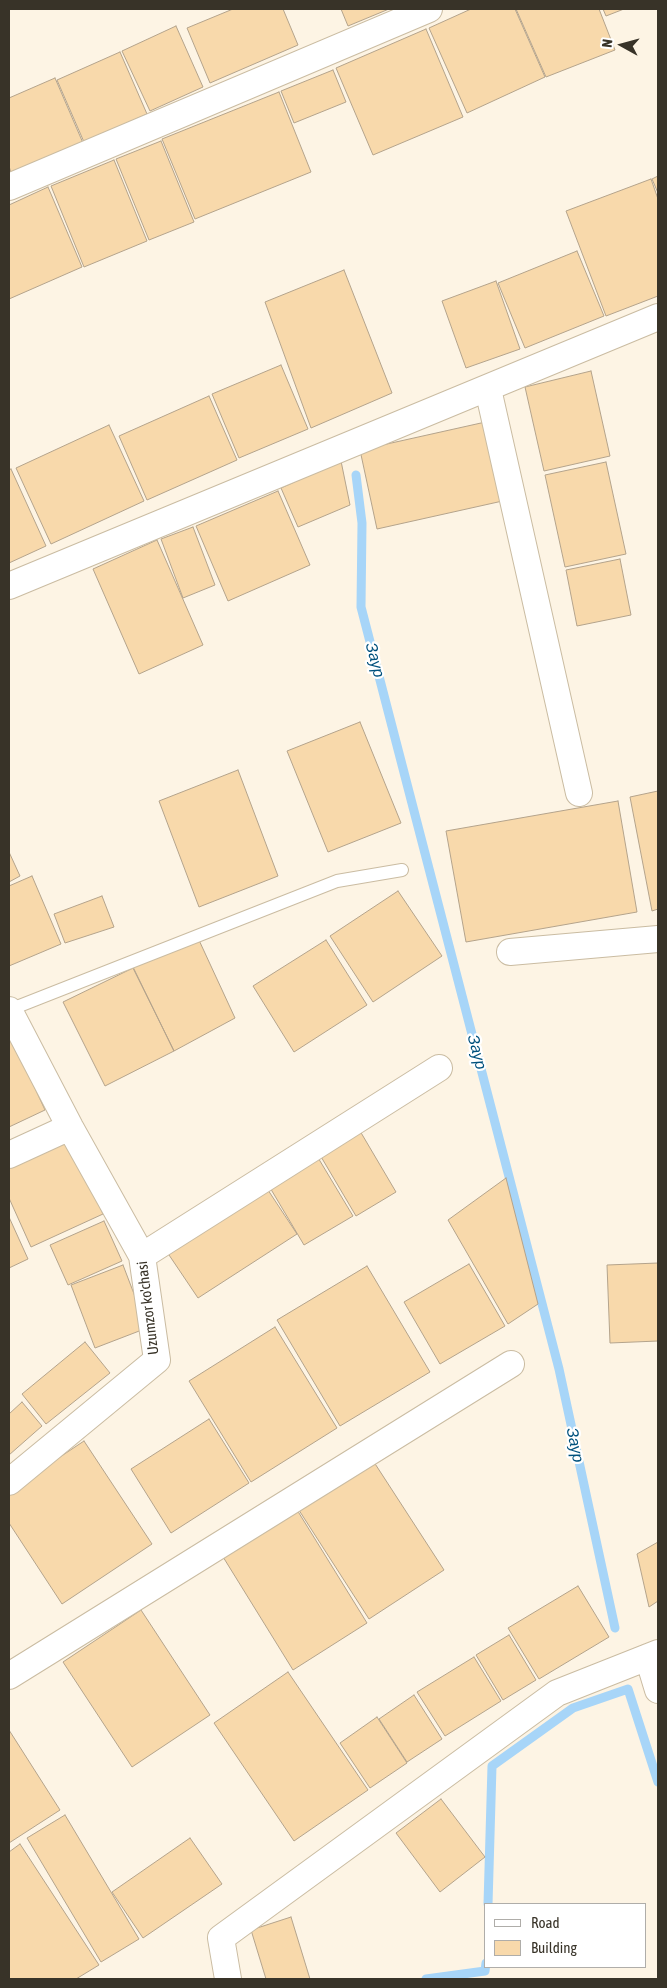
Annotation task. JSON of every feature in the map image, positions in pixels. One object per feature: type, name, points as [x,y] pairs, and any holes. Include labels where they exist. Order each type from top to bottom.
[{"type":"street","points":[[9,186],[429,9]]},
{"type":"street","points":[[9,586],[658,317]]},
{"type":"street","points":[[488,389],[579,793]]},
{"type":"street","points":[[510,952],[658,939]]},
{"type":"street","name":"Uzumzor ko'chasi","points":[[9,1010],[70,1127],[142,1256],[157,1360],[9,1482]]},
{"type":"street","points":[[142,1256],[439,1068]]},
{"type":"street","points":[[9,1155],[70,1127]]},
{"type":"street","points":[[9,1676],[511,1364]]},
{"type":"street","points":[[228,1979],[221,1938],[557,1693],[653,1655],[658,1690]]},
{"type":"lane","points":[[9,1010],[337,881],[402,870]]},
{"type":"building","points":[[233,9],[283,9],[298,45],[210,83],[187,28]]},
{"type":"building","points":[[341,9],[389,9],[348,26]]},
{"type":"building","points":[[471,9],[515,9],[545,77],[467,113],[429,28]]},
{"type":"building","points":[[516,9],[599,9],[615,50],[546,77]]},
{"type":"building","points":[[603,9],[624,9],[606,16]]},
{"type":"building","points":[[176,26],[203,87],[150,111],[122,51]]},
{"type":"building","points":[[426,29],[463,117],[373,155],[336,68]]},
{"type":"building","points":[[120,52],[147,114],[84,142],[57,80]]},
{"type":"building","points":[[333,70],[346,102],[294,123],[281,91]]},
{"type":"building","points":[[55,78],[83,143],[11,173],[9,166],[9,98]]},
{"type":"building","points":[[279,92],[311,172],[195,219],[162,139]]},
{"type":"building","points":[[161,141],[194,222],[149,240],[116,159]]},
{"type":"building","points":[[114,160],[147,241],[84,267],[51,186]]},
{"type":"building","points":[[658,176],[658,193],[652,179]]},
{"type":"building","points":[[651,179],[658,199],[658,296],[606,316],[566,211]]},
{"type":"building","points":[[48,187],[82,267],[9,299],[9,205]]},
{"type":"building","points":[[577,251],[604,316],[525,348],[498,283]]},
{"type":"building","points":[[344,270],[392,393],[311,428],[265,302]]},
{"type":"building","points":[[496,281],[520,349],[466,368],[442,301]]},
{"type":"building","points":[[281,365],[308,429],[239,458],[212,394]]},
{"type":"building","points":[[591,371],[610,456],[544,471],[525,387]]},
{"type":"building","points":[[209,396],[237,460],[147,500],[119,436]]},
{"type":"building","points":[[490,421],[507,500],[377,529],[360,450]]},
{"type":"building","points":[[109,425],[144,501],[51,544],[16,468]]},
{"type":"building","points":[[341,461],[350,505],[298,527],[281,488]]},
{"type":"building","points":[[606,462],[626,554],[565,567],[545,475]]},
{"type":"building","points":[[11,469],[46,546],[9,563],[9,470]]},
{"type":"building","points":[[278,491],[310,565],[228,601],[196,526]]},
{"type":"building","points":[[193,527],[215,585],[183,598],[161,539]]},
{"type":"building","points":[[157,540],[203,645],[139,674],[93,569]]},
{"type":"building","points":[[620,559],[631,615],[577,626],[566,570]]},
{"type":"building","points":[[360,722],[401,823],[328,852],[287,751]]},
{"type":"building","points":[[238,770],[278,876],[199,907],[159,801]]},
{"type":"building","points":[[658,791],[658,909],[652,911],[630,797]]},
{"type":"building","points":[[618,801],[637,912],[466,942],[446,831]]},
{"type":"building","points":[[9,852],[20,876],[9,882]]},
{"type":"building","points":[[32,876],[61,944],[9,966],[9,886]]},
{"type":"building","points":[[398,891],[442,956],[373,1002],[330,936]]},
{"type":"building","points":[[102,896],[114,927],[65,943],[54,914]]},
{"type":"building","points":[[198,938],[235,1018],[174,1051],[133,967]]},
{"type":"building","points":[[326,940],[367,1005],[294,1052],[253,986]]},
{"type":"building","points":[[133,968],[174,1051],[105,1086],[63,1002]]},
{"type":"building","points":[[9,1032],[45,1110],[9,1127]]},
{"type":"building","points":[[360,1131],[396,1192],[356,1216],[320,1155]]},
{"type":"building","points":[[68,1136],[103,1214],[31,1247],[9,1198],[9,1164]]},
{"type":"building","points":[[317,1156],[353,1216],[304,1245],[269,1186]]},
{"type":"building","points":[[506,1178],[538,1304],[508,1324],[448,1220]]},
{"type":"building","points":[[266,1187],[297,1234],[198,1298],[167,1252]]},
{"type":"building","points":[[9,1217],[28,1259],[9,1268]]},
{"type":"building","points":[[104,1221],[122,1261],[68,1285],[50,1245]]},
{"type":"building","points":[[658,1263],[658,1341],[610,1343],[607,1265]]},
{"type":"building","points":[[469,1264],[505,1326],[440,1364],[404,1302]]},
{"type":"building","points":[[123,1265],[147,1328],[95,1348],[71,1285]]},
{"type":"building","points":[[367,1266],[430,1372],[340,1426],[277,1320]]},
{"type":"building","points":[[275,1327],[337,1428],[251,1482],[189,1381]]},
{"type":"building","points":[[85,1342],[110,1373],[46,1424],[22,1394]]},
{"type":"building","points":[[22,1402],[42,1426],[9,1455],[9,1414]]},
{"type":"building","points":[[209,1419],[249,1483],[171,1533],[131,1469]]},
{"type":"building","points":[[84,1441],[152,1544],[62,1604],[9,1523],[9,1491]]},
{"type":"building","points":[[370,1456],[444,1570],[369,1619],[295,1504]]},
{"type":"building","points":[[294,1505],[367,1623],[293,1670],[220,1552]]},
{"type":"building","points":[[658,1542],[658,1601],[649,1607],[637,1554]]},
{"type":"building","points":[[578,1586],[609,1637],[539,1679],[508,1628]]},
{"type":"building","points":[[141,1610],[210,1715],[132,1767],[63,1662]]},
{"type":"building","points":[[509,1635],[536,1680],[503,1700],[476,1655]]},
{"type":"building","points":[[474,1657],[501,1701],[445,1736],[417,1692]]},
{"type":"building","points":[[288,1672],[368,1790],[294,1841],[214,1723]]},
{"type":"building","points":[[414,1695],[442,1739],[407,1762],[379,1719]]},
{"type":"building","points":[[377,1717],[407,1763],[370,1788],[340,1743]]},
{"type":"building","points":[[9,1730],[60,1810],[9,1843]]},
{"type":"building","points":[[441,1799],[485,1857],[440,1892],[396,1833]]},
{"type":"building","points":[[65,1815],[139,1939],[101,1962],[27,1838]]},
{"type":"building","points":[[190,1838],[222,1884],[143,1938],[112,1892]]},
{"type":"building","points":[[20,1844],[99,1965],[76,1979],[9,1979],[9,1852]]},
{"type":"building","points":[[291,1917],[310,1979],[266,1979],[251,1930]]},
{"type":"waterway","name":"Заур","points":[[356,475],[362,523],[361,607],[559,1369],[615,1628]]},
{"type":"waterway","points":[[488,1903],[492,1766],[573,1708],[628,1689],[658,1782]]},
{"type":"waterway","points":[[426,1979],[485,1971],[485,1968]]}]
